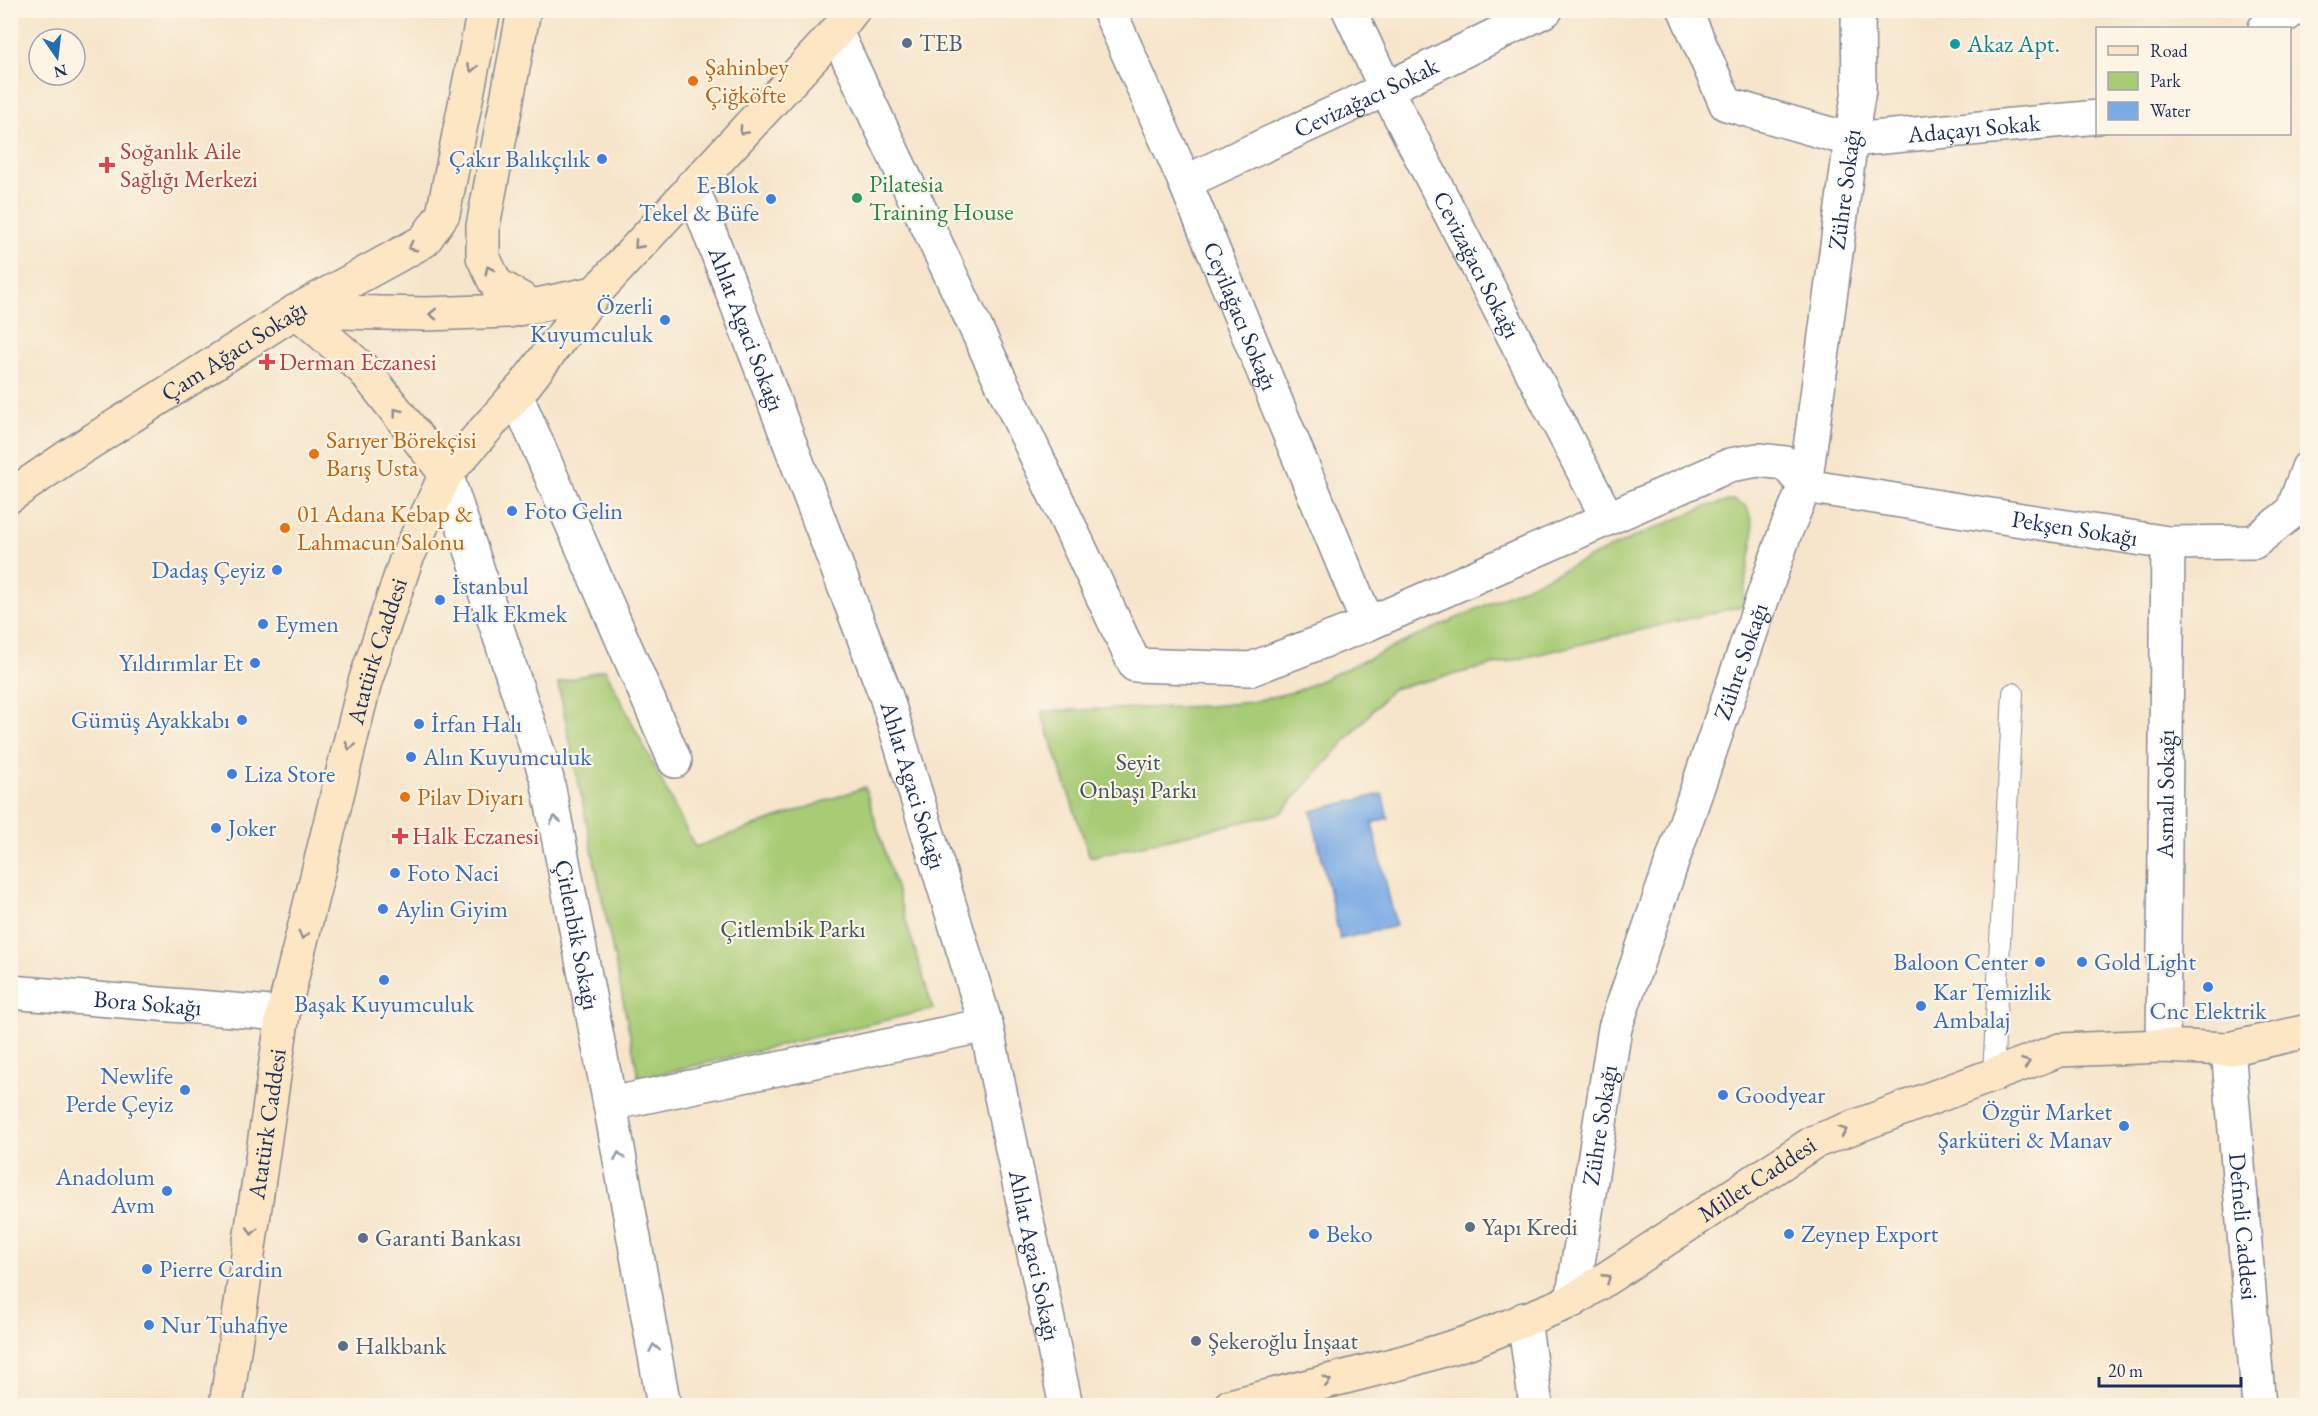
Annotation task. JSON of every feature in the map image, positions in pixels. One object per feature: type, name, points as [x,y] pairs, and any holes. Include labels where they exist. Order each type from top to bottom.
[{"type":"street","points":[[446,474],[364,370],[296,311],[423,241],[443,214],[484,10]]},
{"type":"street","points":[[524,10],[483,226],[483,257],[496,284],[533,306]]},
{"type":"street","name":"Ceyilağacı Sokağı","points":[[1108,10],[1185,182],[1368,624]]},
{"type":"street","name":"Cevizağacı Sokağı","points":[[1349,10],[1386,89],[1607,518]]},
{"type":"street","name":"Cevizağacı Sokak","points":[[1185,182],[1386,89],[1546,10]]},
{"type":"street","points":[[1685,10],[1726,104],[1851,140]]},
{"type":"street","name":"Zühre Sokağı","points":[[1572,1301],[1615,1028],[1785,533],[1805,486],[1859,90],[1858,10]]},
{"type":"street","points":[[845,21],[1135,665],[1251,669],[1368,624],[1730,465],[1758,460],[1785,463],[1805,486]]},
{"type":"street","name":"Atatürk Caddesi","points":[[226,1406],[283,1014],[365,682],[406,560],[446,474],[516,395],[595,293],[845,21]]},
{"type":"street","name":"Adaçayı Sokak","points":[[1851,140],[2096,117]]},
{"type":"street","name":"Ahlat Agaci Sokağı","points":[[692,186],[886,696],[986,1025],[1066,1406]]},
{"type":"street","name":"Çam Ağacı Sokağı","points":[[10,496],[296,311],[426,314],[508,311],[595,293]]},
{"type":"street","points":[[516,395],[675,761]]},
{"type":"street","name":"Pekşen Sokağı","points":[[1805,486],[2168,543],[2254,542],[2292,512],[2307,468]]},
{"type":"street","name":"Çitlenbik Sokağı","points":[[446,474],[547,779],[610,1104],[664,1406]]},
{"type":"street","name":"Asmalı Sokağı","points":[[2163,1046],[2168,543]]},
{"type":"street","name":"Bora Sokağı","points":[[10,992],[283,1014]]},
{"type":"street","points":[[610,1104],[986,1025]]},
{"type":"street","name":"Millet Caddesi","points":[[1240,1404],[1404,1362],[1469,1342],[1572,1301],[1814,1142],[2060,1050],[2163,1046],[2228,1049],[2307,1030]]},
{"type":"street","name":"Defneli Caddesi","points":[[2228,1049],[2259,1406]]},
{"type":"street","points":[[1524,1319],[1536,1406]]},
{"type":"lane","points":[[1993,1075],[2013,693]]},
{"type":"green space","name":"Seyit Onbaşı Parkı","points":[[1733,500],[1746,506],[1753,531],[1743,606],[1392,689],[1281,813],[1090,857],[1041,711],[1209,706],[1251,702],[1297,691],[1637,536],[1705,507]]},
{"type":"green space","name":"Çitlembik Parkı","points":[[605,669],[695,847],[865,787],[933,1009],[639,1079],[558,683]]},
{"type":"water","points":[[1382,794],[1388,818],[1372,823],[1396,926],[1340,939],[1311,811]]},
{"type":"place","name":"TEB","points":[[907,43]]},
{"type":"place","name":"Akaz Apt.","points":[[1955,44]]},
{"type":"place","name":"Şahinbey Çiğköfte","points":[[693,81]]},
{"type":"place","name":"Çakır Balıkçılık","points":[[602,159]]},
{"type":"place","name":"Soğanlık Aile Sağlığı Merkezi","points":[[107,165]]},
{"type":"place","name":"Pilatesia Training House","points":[[857,198]]},
{"type":"place","name":"E-Blok Tekel & Büfe","points":[[771,199]]},
{"type":"place","name":"Özerli Kuyumculuk","points":[[665,320]]},
{"type":"place","name":"Derman Eczanesi","points":[[267,362]]},
{"type":"place","name":"Sarıyer Börekçisi Barış Usta","points":[[314,454]]},
{"type":"place","name":"Foto Gelin","points":[[512,511]]},
{"type":"place","name":"01 Adana Kebap & Lahmacun Salonu","points":[[285,528]]},
{"type":"place","name":"Dadaş Çeyiz","points":[[277,570]]},
{"type":"place","name":"İstanbul Halk Ekmek","points":[[440,600]]},
{"type":"place","name":"Eymen","points":[[263,624]]},
{"type":"place","name":"Yıldırımlar Et","points":[[255,663]]},
{"type":"place","name":"Gümüş Ayakkabı","points":[[242,720]]},
{"type":"place","name":"İrfan Halı","points":[[419,724]]},
{"type":"place","name":"Alın Kuyumculuk","points":[[411,757]]},
{"type":"place","name":"Liza Store","points":[[232,774]]},
{"type":"place","name":"Pilav Diyarı","points":[[405,797]]},
{"type":"place","name":"Joker","points":[[216,828]]},
{"type":"place","name":"Halk Eczanesi","points":[[400,836]]},
{"type":"place","name":"Foto Naci","points":[[395,873]]},
{"type":"place","name":"Aylin Giyim","points":[[383,909]]},
{"type":"place","name":"Baloon Center","points":[[2040,962]]},
{"type":"place","name":"Gold Light","points":[[2082,962]]},
{"type":"place","name":"Başak Kuyumculuk","points":[[384,980]]},
{"type":"place","name":"Cnc Elektrik","points":[[2208,987]]},
{"type":"place","name":"Kar Temizlik Ambalaj","points":[[1921,1006]]},
{"type":"place","name":"Newlife Perde Çeyiz","points":[[185,1090]]},
{"type":"place","name":"Goodyear","points":[[1723,1095]]},
{"type":"place","name":"Özgür Market Şarküteri & Manav","points":[[2124,1126]]},
{"type":"place","name":"Anadolum Avm","points":[[167,1191]]},
{"type":"place","name":"Yapı Kredi","points":[[1470,1227]]},
{"type":"place","name":"Beko","points":[[1314,1234]]},
{"type":"place","name":"Zeynep Export","points":[[1789,1234]]},
{"type":"place","name":"Garanti Bankası","points":[[363,1238]]},
{"type":"place","name":"Pierre Cardin","points":[[147,1269]]},
{"type":"place","name":"Nur Tuhafiye","points":[[149,1325]]},
{"type":"place","name":"Şekeroğlu İnşaat","points":[[1196,1341]]},
{"type":"place","name":"Halkbank","points":[[343,1346]]}]
